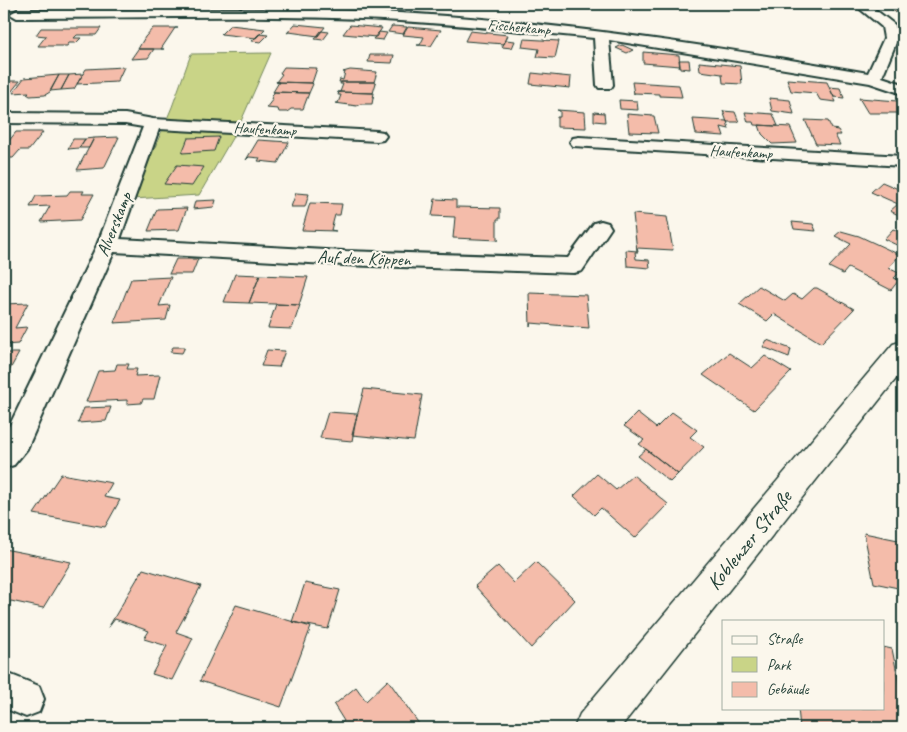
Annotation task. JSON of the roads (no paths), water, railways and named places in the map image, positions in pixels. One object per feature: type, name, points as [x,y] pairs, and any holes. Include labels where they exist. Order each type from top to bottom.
[{"type":"street","name":"Fischerkamp","points":[[28,4],[14,17],[198,9],[383,16],[508,25],[601,35],[873,79],[903,89]]},
{"type":"street","points":[[860,4],[888,24],[891,38],[873,79]]},
{"type":"street","points":[[601,35],[605,85]]},
{"type":"street","points":[[4,118],[125,119],[153,124]]},
{"type":"street","name":"Haufenkamp","points":[[153,124],[377,136]]},
{"type":"street","name":"Alverskamp","points":[[4,456],[16,441],[107,245],[153,124]]},
{"type":"street","name":"Haufenkamp","points":[[579,142],[903,162]]},
{"type":"street","name":"Auf den Köppen","points":[[107,245],[344,258],[574,266],[600,228]]},
{"type":"street","name":"Koblenzer Straße","points":[[594,728],[903,351]]}]
